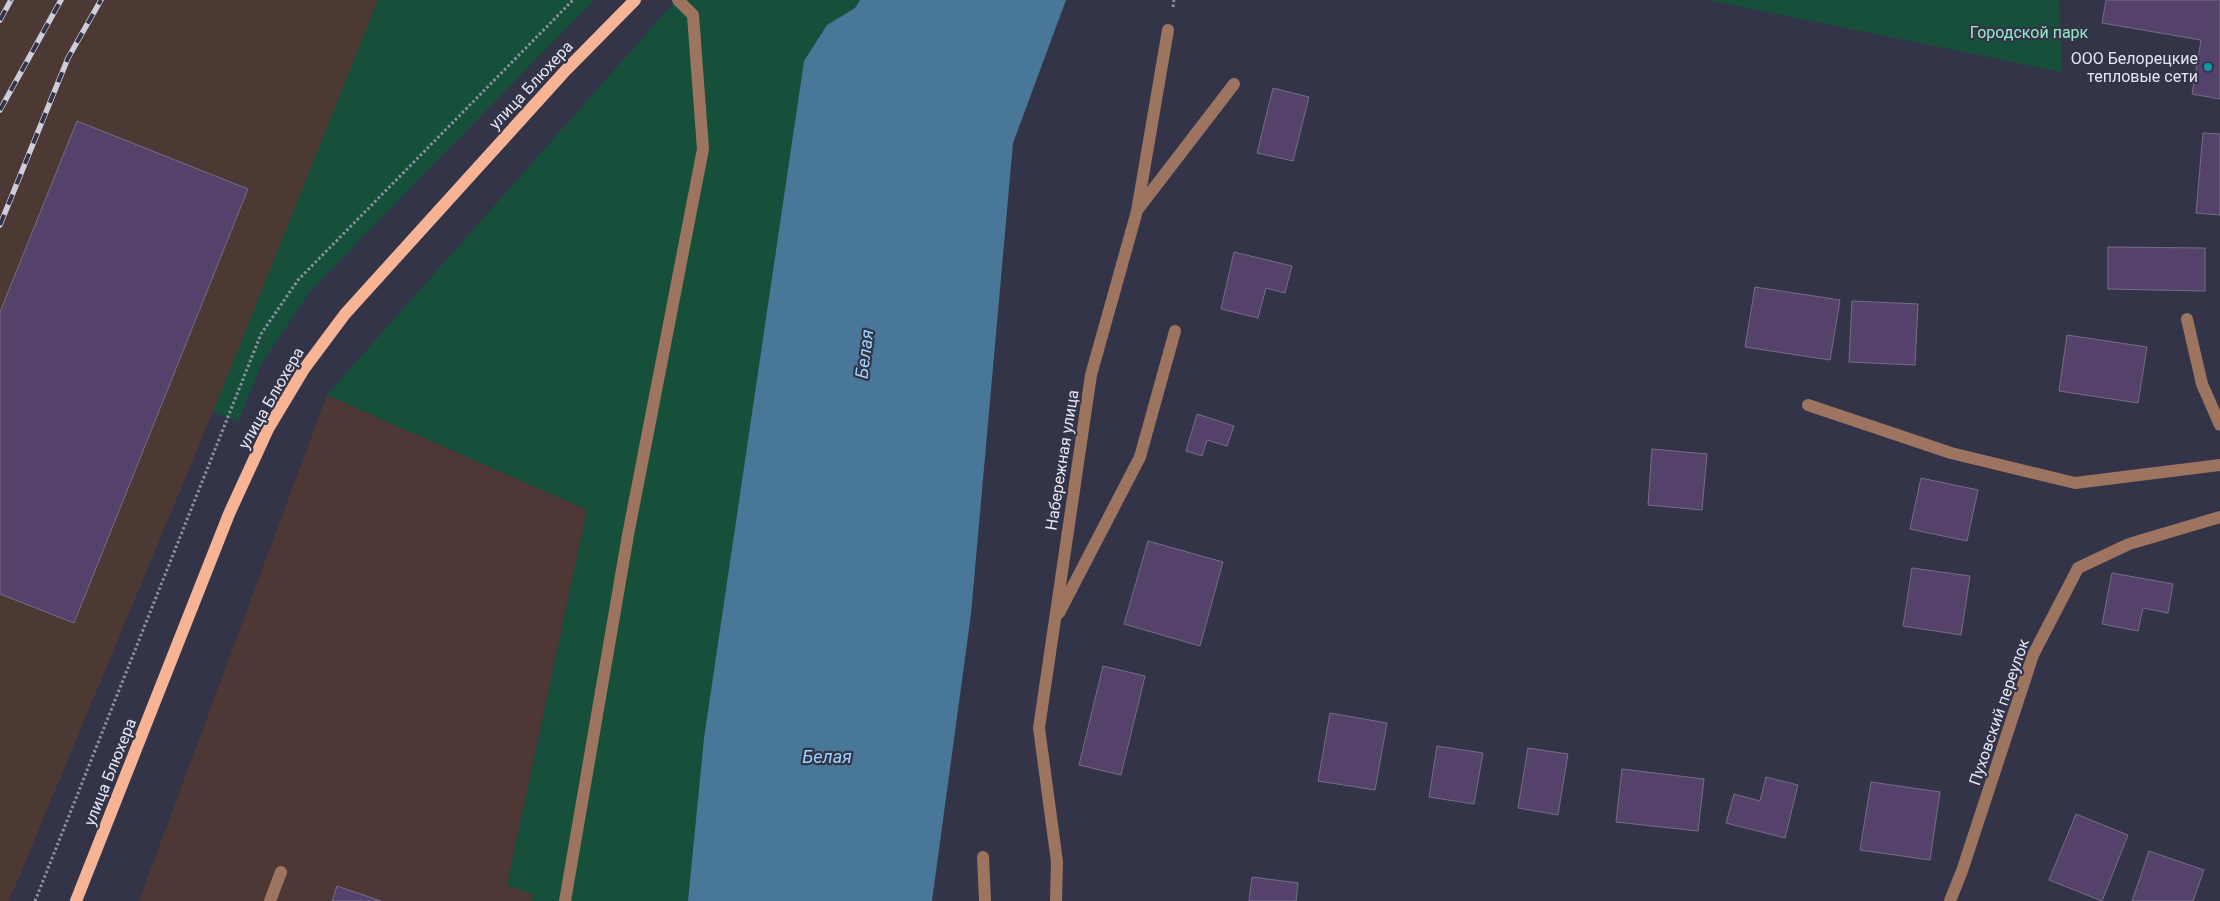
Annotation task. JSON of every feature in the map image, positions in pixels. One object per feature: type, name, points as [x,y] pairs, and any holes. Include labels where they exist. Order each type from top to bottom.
[{"type":"main road","name":"улица Блюхера","points":[[76,901],[229,514],[268,429],[304,369],[345,314],[566,70],[635,0]]},
{"type":"street","points":[[565,901],[628,535],[703,149],[693,15],[678,0]]},
{"type":"street","name":"Набережная улица","points":[[1056,901],[1057,862],[1039,728],[1091,376],[1137,211],[1168,30]]},
{"type":"street","points":[[1137,211],[1234,84]]},
{"type":"street","points":[[2187,319],[2202,384],[2220,425]]},
{"type":"street","points":[[1054,621],[1140,457],[1175,331]]},
{"type":"street","points":[[1808,405],[1952,453],[2074,483],[2220,465]]},
{"type":"street","name":"Пуховский переулок","points":[[1950,901],[1962,871],[2033,655],[2078,568],[2129,544],[2220,517]]},
{"type":"street","points":[[983,857],[985,901]]},
{"type":"street","points":[[270,901],[281,872]]},
{"type":"shaded area","points":[[0,0],[378,0],[252,318],[9,901],[0,901]]},
{"type":"shaded area","points":[[327,395],[587,510],[507,885],[534,894],[532,901],[139,901]]},
{"type":"green space","points":[[378,0],[594,0],[311,290],[262,363],[238,422],[213,412]]},
{"type":"green space","points":[[676,0],[860,0],[855,8],[827,25],[804,61],[704,738],[688,901],[532,901],[533,894],[507,886],[587,510],[327,395]]},
{"type":"green space","name":"Городской парк","points":[[1708,0],[2059,0],[2062,72]]},
{"type":"water","name":"Белая","points":[[860,0],[1066,0],[1013,143],[971,614],[932,901],[688,901],[704,738],[804,61],[827,25],[855,8]]},
{"type":"building","name":"ООО Белорецкие тепловые сети","points":[[2106,0],[2220,0],[2220,99],[2192,94],[2201,40],[2102,23]]},
{"type":"building","points":[[1273,88],[1309,97],[1293,161],[1257,153]]},
{"type":"building","points":[[77,121],[248,189],[74,623],[0,594],[0,312]]},
{"type":"building","points":[[2203,133],[2220,134],[2220,215],[2196,213]]},
{"type":"building","points":[[2108,247],[2205,248],[2205,291],[2108,289]]},
{"type":"building","points":[[1234,252],[1292,266],[1285,293],[1266,288],[1258,318],[1221,309]]},
{"type":"building","points":[[1755,287],[1840,300],[1830,360],[1745,347]]},
{"type":"building","points":[[1852,301],[1918,304],[1915,365],[1849,362]]},
{"type":"building","points":[[2067,335],[2147,347],[2138,403],[2059,391]]},
{"type":"building","points":[[1197,414],[1234,426],[1227,446],[1207,440],[1202,456],[1186,451]]},
{"type":"building","points":[[1652,449],[1707,454],[1702,510],[1648,505]]},
{"type":"building","points":[[1921,478],[1978,490],[1967,541],[1910,529]]},
{"type":"building","points":[[1148,541],[1223,562],[1200,646],[1124,624]]},
{"type":"building","points":[[1912,568],[1970,576],[1961,635],[1903,626]]},
{"type":"building","points":[[2112,573],[2173,584],[2168,613],[2143,608],[2138,631],[2102,624]]},
{"type":"building","points":[[1103,666],[1145,676],[1121,775],[1079,765]]},
{"type":"building","points":[[1330,713],[1387,723],[1375,790],[1318,781]]},
{"type":"building","points":[[1437,746],[1483,753],[1474,804],[1429,797]]},
{"type":"building","points":[[1528,748],[1568,754],[1558,815],[1518,808]]},
{"type":"building","points":[[1622,769],[1704,779],[1698,831],[1616,822]]},
{"type":"building","points":[[1766,777],[1798,785],[1785,838],[1726,823],[1734,794],[1760,801]]},
{"type":"building","points":[[1871,782],[1940,792],[1930,860],[1860,850]]},
{"type":"building","points":[[2076,814],[2128,835],[2102,901],[2049,880]]},
{"type":"building","points":[[2149,851],[2204,870],[2193,901],[2132,901]]},
{"type":"building","points":[[1252,877],[1298,883],[1296,901],[1249,901]]},
{"type":"building","points":[[337,886],[381,901],[332,901]]},
{"type":"railway","points":[[0,20],[11,0]]},
{"type":"railway","points":[[0,110],[61,0]]},
{"type":"railway","points":[[0,225],[68,58],[101,0]]},
{"type":"place","name":"ООО Белорецкие тепловые сети","points":[[2208,67]]}]
